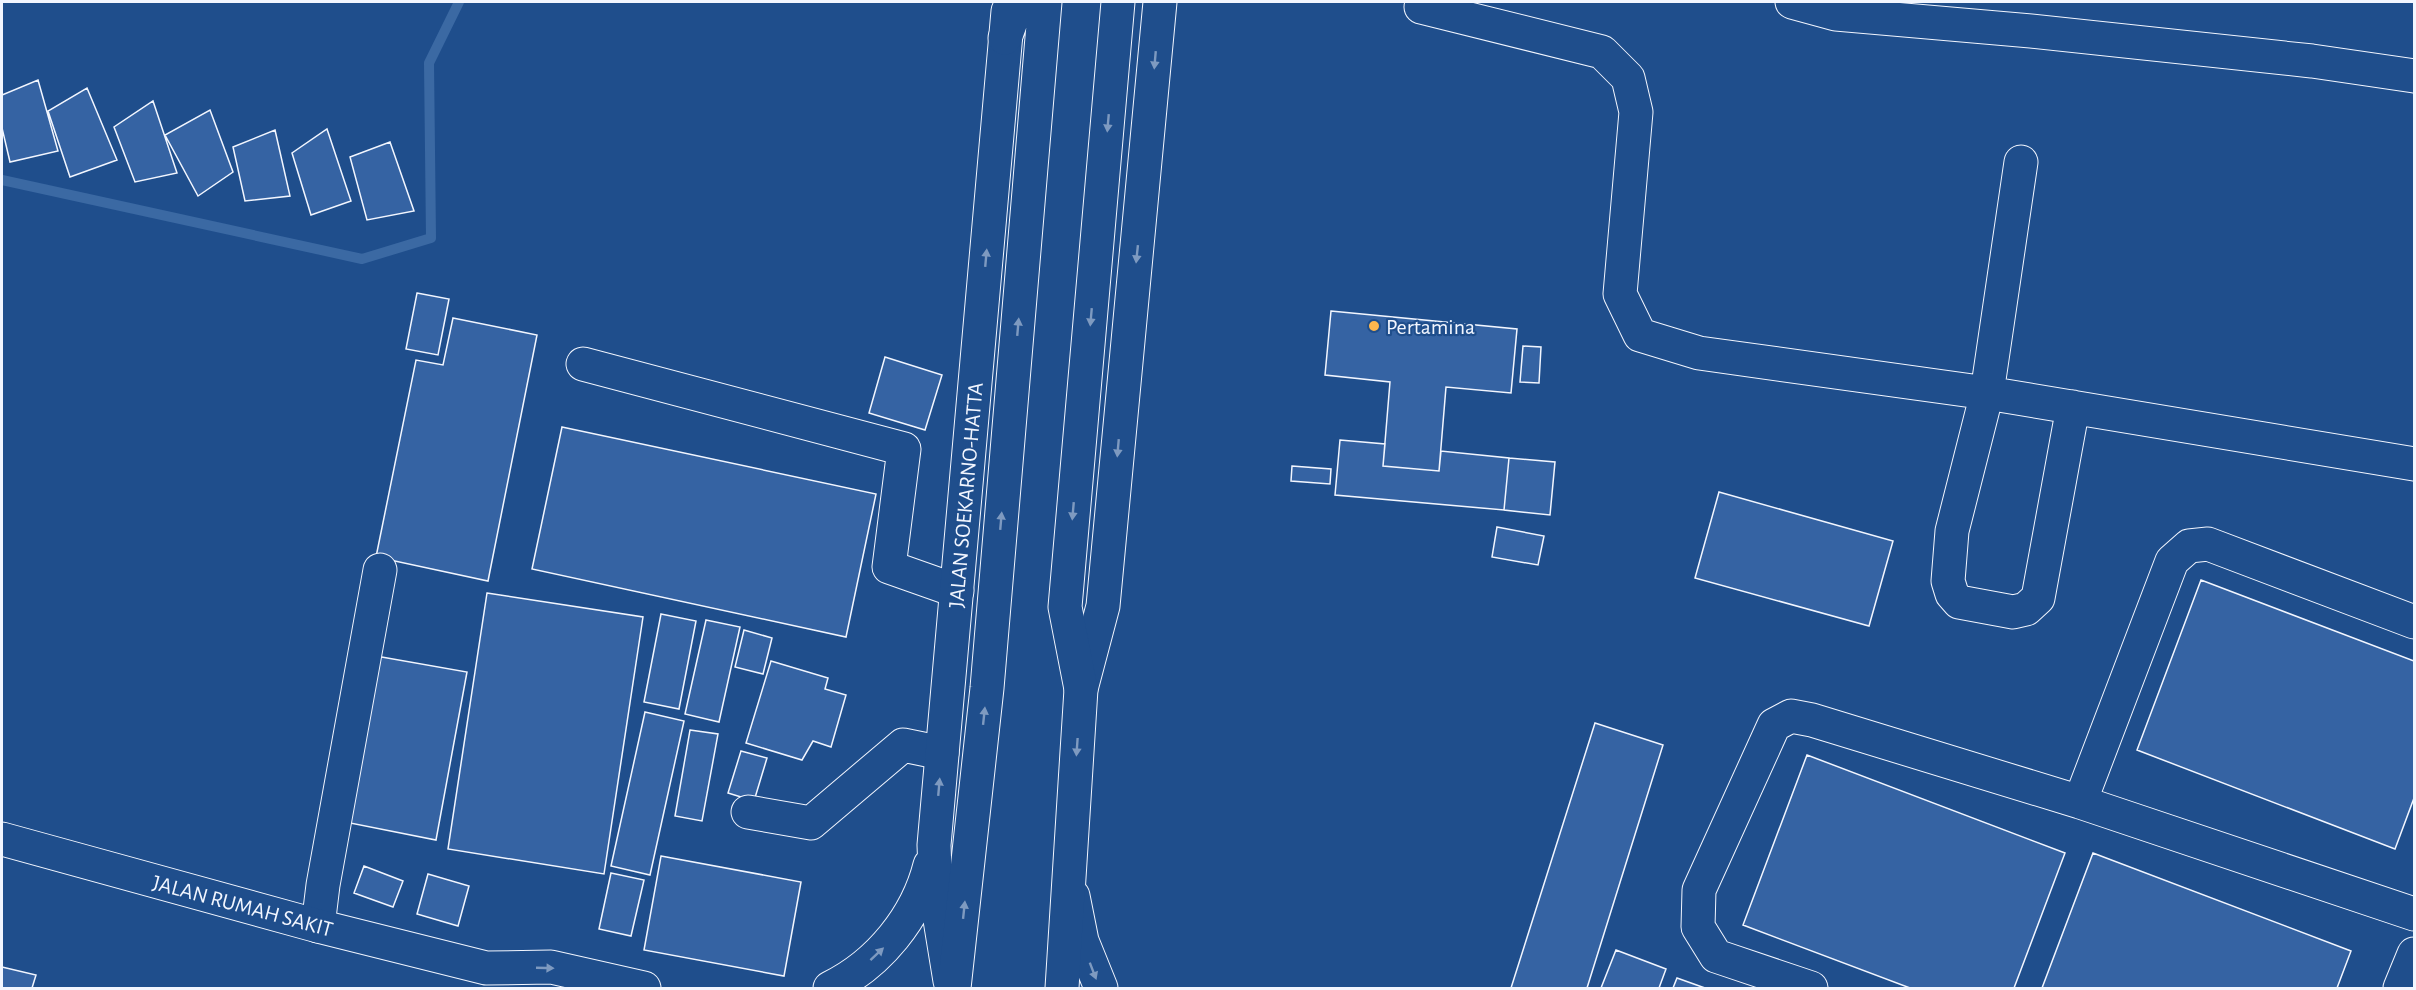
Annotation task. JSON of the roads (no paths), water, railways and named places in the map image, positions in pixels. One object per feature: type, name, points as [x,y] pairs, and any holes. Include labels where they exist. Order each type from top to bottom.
[{"type":"main road","name":"JALAN SOEKARNO-HATTA","points":[[952,988],[936,895],[934,845],[1009,2]]},
{"type":"main road","points":[[1005,39],[1018,2]]},
{"type":"main road","name":"JALAN SOEKARNO-HATTA","points":[[952,988],[987,688],[1045,2]]},
{"type":"main road","points":[[1081,689],[1065,607],[1119,2]]},
{"type":"main road","points":[[1062,988],[1081,689],[1103,606],[1160,2]]},
{"type":"main road","points":[[1792,2],[1836,14],[2031,31],[2277,57],[2415,76]]},
{"type":"main road","points":[[1415,3],[1602,52],[1629,78],[1636,112],[1620,294],[1640,335],[1699,353],[1987,393],[2415,464]]},
{"type":"main road","points":[[2020,162],[1987,393],[1952,531],[1948,581],[1952,594],[1959,602],[2013,612],[2026,609],[2038,598],[2073,407]]},
{"type":"main road","points":[[583,364],[904,449],[889,567],[957,591]]},
{"type":"main road","points":[[2080,802],[2172,561],[2189,546],[2208,544],[2415,622]]},
{"type":"main road","points":[[318,926],[323,885],[380,570]]},
{"type":"main road","points":[[1811,988],[1716,956],[1698,927],[1699,890],[1774,724],[1791,716],[1812,720],[2080,802],[2415,914]]},
{"type":"main road","points":[[748,812],[811,823],[903,745],[942,753]]},
{"type":"main road","name":"JALAN RUMAH SAKIT","points":[[2,839],[318,926],[486,968],[550,967],[644,988]]},
{"type":"main road","points":[[830,988],[857,972],[880,953],[900,930],[916,903],[927,875],[934,845]]},
{"type":"main road","points":[[1069,874],[1082,941],[1101,988]]},
{"type":"main road","points":[[2400,988],[2415,954]]},
{"type":"main road","name":"JALAN RUMAH SAKIT","points":[[486,968],[519,988]]},
{"type":"waterway","points":[[2,180],[362,259],[431,238],[429,63],[459,2]]},
{"type":"place","name":"Pertamina","points":[[1374,326]]}]
